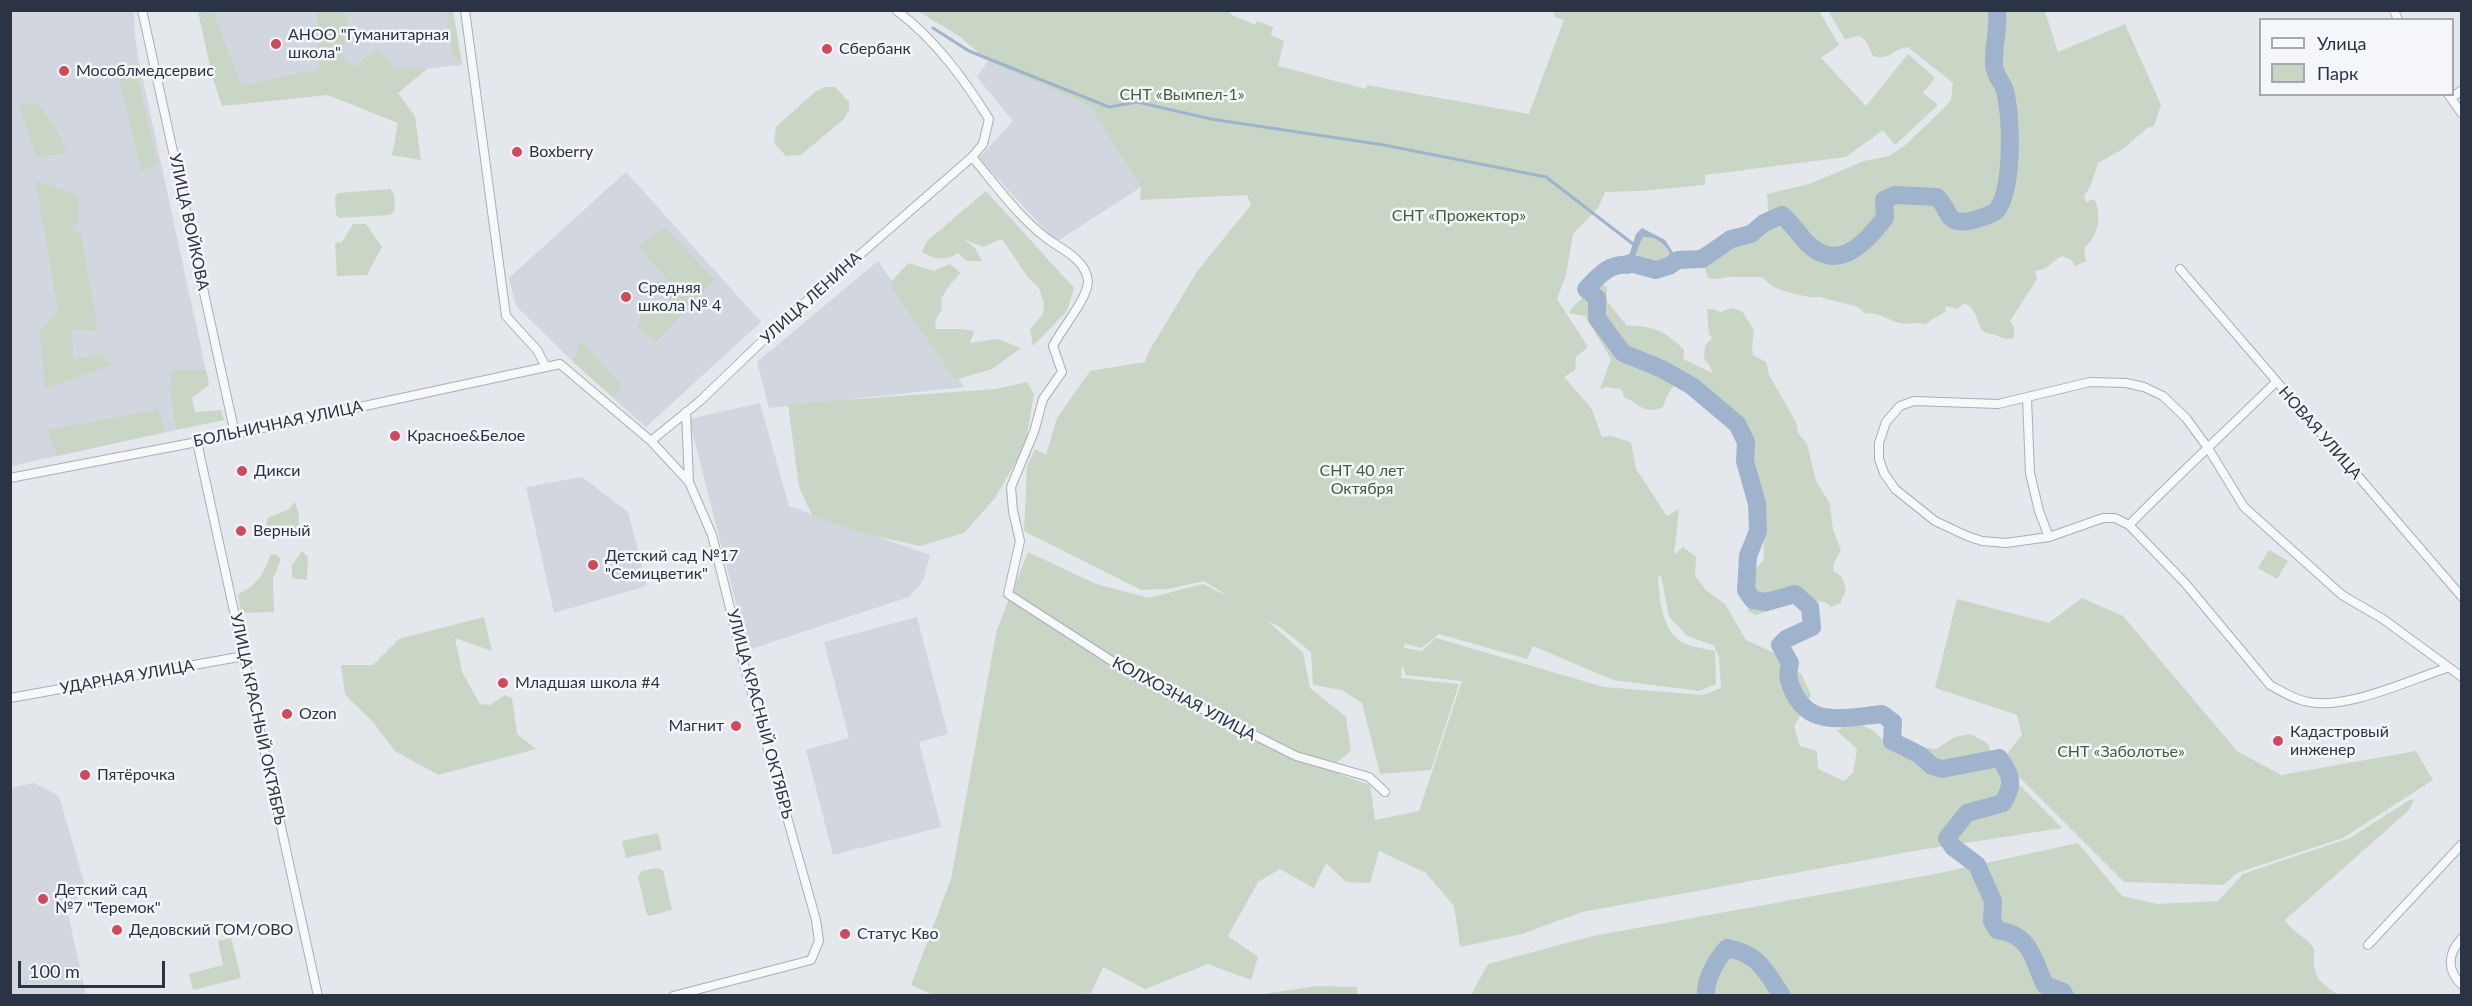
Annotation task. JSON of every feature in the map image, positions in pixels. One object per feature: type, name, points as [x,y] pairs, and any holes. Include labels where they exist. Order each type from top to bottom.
[{"type":"street","name":"УЛИЦА ВОЙКОВА","points":[[142,10],[235,434]]},
{"type":"street","points":[[465,10],[507,316],[537,350],[545,365]]},
{"type":"street","points":[[896,10],[911,21],[959,74],[989,119],[983,144],[972,157]]},
{"type":"street","points":[[2450,96],[2462,114]]},
{"type":"street","name":"УЛИЦА ЛЕНИНА","points":[[651,441],[686,412],[779,325],[972,157]]},
{"type":"street","name":"КОЛХОЗНАЯ УЛИЦА","points":[[972,157],[1036,229],[1069,251],[1080,264],[1088,279],[1086,295],[1063,327],[1053,346],[1062,372],[1042,399],[1035,432],[1011,487],[1012,512],[1020,541],[1008,594],[1129,672],[1296,756],[1369,777],[1384,792]]},
{"type":"street","name":"НОВАЯ УЛИЦА","points":[[2180,269],[2462,597]]},
{"type":"street","name":"УЛИЦА КРАСНЫЙ ОКТЯБРЬ","points":[[545,365],[560,364],[651,441],[689,482],[712,535],[743,661],[816,920],[819,941],[810,960],[673,996]]},
{"type":"street","name":"БОЛЬНИЧНАЯ УЛИЦА","points":[[10,478],[235,434],[545,365]]},
{"type":"street","points":[[2447,668],[2348,700],[2319,704],[2286,694],[2270,685],[2186,583],[2129,525],[2115,518],[2103,518],[2049,537],[2006,543],[1982,541],[1945,526],[1895,489],[1884,473],[1879,459],[1879,443],[1886,422],[1900,406],[1914,401],[1998,404],[2090,382],[2126,383],[2144,387],[2163,396],[2175,407],[2208,448],[2244,507],[2342,595],[2383,619],[2462,677]]},
{"type":"street","points":[[2129,525],[2276,382]]},
{"type":"street","points":[[2027,398],[2030,473],[2039,511],[2049,537]]},
{"type":"street","points":[[686,412],[689,482]]},
{"type":"street","name":"УЛИЦА КРАСНЫЙ ОКТЯБРЬ","points":[[197,442],[318,996]]},
{"type":"street","name":"УДАРНАЯ УЛИЦА","points":[[10,698],[244,656]]},
{"type":"street","points":[[2368,945],[2462,843]]},
{"type":"street","points":[[2462,938],[2454,946],[2450,957],[2454,978],[2462,985]]},
{"type":"shaded area","points":[[11,11],[134,11],[138,57],[209,385],[170,393],[176,430],[11,466]]},
{"type":"shaded area","points":[[212,11],[453,11],[462,65],[230,86]]},
{"type":"shaded area","points":[[988,61],[1089,106],[1141,187],[1056,242],[979,158],[1013,121],[977,77]]},
{"type":"shaded area","name":"Средняя школа № 4","points":[[626,172],[761,322],[646,427],[573,362],[516,306],[509,278]]},
{"type":"shaded area","points":[[878,261],[964,387],[769,408],[757,362]]},
{"type":"shaded area","points":[[760,403],[789,506],[930,555],[923,581],[909,597],[748,650],[689,419]]},
{"type":"shaded area","name":"Детский сад №17 \"Семицветик\"","points":[[582,477],[628,512],[647,586],[554,613],[526,487]]},
{"type":"shaded area","points":[[917,617],[948,734],[919,742],[941,827],[833,855],[806,750],[849,738],[824,642]]},
{"type":"shaded area","name":"Детский сад №7 \"Теремок\"","points":[[34,783],[59,796],[86,889],[67,909],[86,995],[11,995],[11,788]]},
{"type":"green space","points":[[198,11],[213,11],[241,85],[319,69],[317,11],[345,11],[348,23],[342,55],[354,67],[377,49],[395,67],[427,69],[398,93],[415,116],[421,160],[392,155],[398,123],[328,95],[222,106],[212,76]]},
{"type":"green space","points":[[446,11],[453,11],[462,65],[452,55]]},
{"type":"green space","points":[[918,11],[1231,11],[1230,14],[1255,25],[1257,21],[1273,27],[1271,35],[1284,41],[1278,66],[1366,89],[1367,85],[1529,114],[1564,20],[1555,17],[1553,11],[1819,11],[1839,45],[1821,58],[1866,106],[1908,54],[1935,78],[1923,93],[1938,105],[1895,145],[1883,130],[1846,157],[1705,175],[1705,185],[1605,192],[1598,208],[1573,234],[1566,275],[1557,299],[1588,347],[1576,357],[1575,370],[1564,377],[1591,408],[1602,437],[1611,436],[1631,442],[1636,469],[1667,516],[1679,509],[1674,555],[1683,547],[1696,557],[1695,576],[1707,591],[1725,604],[1746,640],[1779,655],[1802,675],[1811,695],[1794,727],[1800,746],[1817,751],[1818,769],[1844,781],[1853,773],[1857,749],[1837,731],[1848,724],[1860,724],[1874,731],[1886,743],[1936,749],[1955,737],[1971,734],[1988,744],[1993,758],[2062,828],[1920,850],[1582,912],[1522,934],[1460,947],[1454,906],[1426,873],[1379,851],[1370,883],[1346,882],[1326,863],[1314,888],[1280,869],[1258,882],[1228,936],[1258,957],[1251,980],[1208,964],[1145,989],[1103,967],[1091,993],[1069,995],[933,995],[911,985],[951,879],[997,629],[1028,552],[1096,584],[1149,598],[1203,584],[1231,598],[1204,581],[1168,589],[1141,590],[1024,531],[1027,467],[1035,449],[1046,455],[1057,418],[1090,371],[1145,362],[1149,351],[1198,270],[1251,205],[1247,195],[1140,200],[1141,187],[1089,106],[988,61],[959,36]],"holes":[[[1661,575],[1669,617],[1687,636],[1713,645],[1719,657],[1721,688],[1703,695],[1604,687],[1436,638],[1422,651],[1404,648],[1405,644],[1422,648],[1439,634],[1527,659],[1533,646],[1613,680],[1699,691],[1716,684],[1715,651],[1686,644],[1675,637],[1670,630],[1661,603],[1658,577]],[[1267,620],[1311,652],[1313,685],[1342,690],[1362,703],[1380,774],[1431,770],[1459,684],[1401,678],[1402,665],[1406,675],[1462,681],[1419,811],[1375,820],[1370,785],[1339,774],[1332,766],[1351,751],[1346,717],[1310,688],[1303,653]]]},
{"type":"green space","points":[[1828,11],[2045,11],[2058,52],[2125,24],[2161,105],[2154,126],[2147,128],[2123,149],[2098,163],[2090,187],[2084,196],[2086,202],[2094,199],[2098,212],[2096,232],[2084,249],[2086,261],[2075,266],[2071,260],[2062,256],[2047,267],[2035,271],[2037,279],[2010,321],[2014,327],[2014,338],[2008,339],[1986,333],[1982,330],[1973,310],[1964,303],[1957,309],[1946,306],[1945,312],[1925,324],[1902,324],[1879,315],[1866,314],[1858,307],[1781,290],[1761,277],[1708,278],[1705,268],[1708,262],[1735,240],[1750,242],[1769,225],[1767,194],[1809,184],[1864,161],[1889,156],[1904,146],[1951,100],[1953,83],[1908,47],[1887,56],[1873,56],[1866,41],[1860,36],[1845,39]]},
{"type":"green space","points":[[137,74],[158,165],[141,171],[119,79]]},
{"type":"green space","points":[[825,87],[835,87],[849,102],[849,110],[844,119],[801,155],[786,156],[774,143],[776,127],[815,92]]},
{"type":"green space","points":[[18,104],[39,105],[58,132],[67,153],[37,157]]},
{"type":"green space","points":[[35,180],[77,195],[79,220],[72,229],[81,234],[98,331],[72,329],[73,359],[103,355],[112,365],[45,389],[40,332],[58,310]]},
{"type":"green space","points":[[390,189],[394,194],[395,210],[390,215],[339,218],[336,215],[335,197],[338,193]]},
{"type":"green space","points":[[986,191],[1074,288],[1067,311],[1033,346],[1030,329],[1043,314],[1044,303],[1039,288],[1027,276],[1002,239],[983,247],[964,239],[975,248],[982,261],[967,261],[958,253],[949,258],[940,258],[922,252],[927,241]]},
{"type":"green space","points":[[353,224],[366,224],[382,247],[367,275],[337,276],[335,243],[342,242]]},
{"type":"green space","points":[[665,228],[715,280],[656,342],[638,329],[641,312],[653,311],[667,305],[673,286],[638,246]]},
{"type":"green space","points":[[1643,237],[1653,238],[1660,242],[1672,258],[1665,265],[1663,263],[1650,265],[1647,257],[1638,258],[1636,247]]},
{"type":"green space","points":[[908,263],[934,271],[950,264],[961,273],[951,283],[941,299],[942,309],[935,321],[936,329],[974,331],[970,343],[998,339],[1021,348],[992,369],[955,380],[892,288],[892,281]]},
{"type":"green space","points":[[1602,284],[1607,287],[1607,301],[1627,326],[1643,326],[1658,330],[1672,338],[1684,350],[1683,359],[1712,373],[1710,365],[1704,359],[1705,346],[1712,338],[1709,334],[1707,309],[1720,312],[1731,308],[1742,311],[1754,330],[1753,355],[1766,362],[1769,375],[1796,422],[1798,433],[1807,444],[1816,481],[1830,504],[1833,530],[1841,550],[1834,563],[1833,571],[1842,577],[1846,590],[1840,603],[1832,607],[1824,602],[1805,599],[1802,590],[1794,587],[1775,600],[1771,610],[1756,615],[1748,611],[1751,574],[1763,561],[1764,555],[1762,508],[1752,479],[1737,466],[1736,460],[1749,448],[1745,440],[1710,399],[1708,392],[1691,395],[1687,389],[1691,380],[1685,378],[1681,380],[1671,390],[1663,407],[1650,410],[1625,398],[1621,389],[1607,387],[1600,389],[1611,359],[1585,316],[1569,313],[1596,285]]},
{"type":"green space","points":[[581,341],[622,385],[614,398],[573,362]]},
{"type":"green space","points":[[172,370],[206,370],[209,385],[192,398],[195,412],[221,410],[224,420],[176,430],[170,393]]},
{"type":"green space","points":[[1027,382],[1034,394],[1025,446],[995,498],[964,533],[920,546],[861,533],[812,515],[799,487],[788,404],[996,389]]},
{"type":"green space","points":[[158,409],[166,432],[57,456],[48,430]]},
{"type":"green space","points":[[295,502],[299,516],[298,533],[289,538],[266,537],[267,518],[288,510]]},
{"type":"green space","points":[[2269,550],[2288,561],[2277,579],[2258,568]]},
{"type":"green space","points":[[302,551],[308,557],[307,580],[292,578],[292,565]]},
{"type":"green space","points":[[271,554],[281,559],[273,579],[274,612],[241,613],[238,594],[245,591],[259,578]]},
{"type":"green space","name":"СНТ «Заболотье»","points":[[2082,598],[2123,616],[2237,751],[2281,775],[2416,751],[2433,780],[2343,838],[2237,873],[2224,885],[2124,882],[2002,760],[2022,735],[2017,715],[1935,688],[1957,599],[2049,623]]},
{"type":"green space","points":[[484,617],[492,651],[455,638],[462,672],[480,704],[490,705],[505,695],[512,698],[517,734],[536,749],[438,775],[395,751],[373,722],[345,695],[341,665],[373,665],[399,639]]},
{"type":"green space","points":[[2414,799],[2409,810],[2285,920],[2313,948],[2317,977],[2339,995],[1471,995],[1488,964],[1593,936],[1940,873],[2078,843],[2122,896],[2157,904],[2218,901],[2243,874],[2350,838]]},
{"type":"green space","points":[[658,833],[662,850],[626,858],[622,841]]},
{"type":"green space","points":[[657,868],[663,870],[672,910],[649,916],[646,912],[638,877],[641,871]]},
{"type":"green space","points":[[231,938],[241,978],[193,990],[189,974],[223,965],[218,941]]},
{"type":"green space","points":[[1317,986],[1357,987],[1357,995],[1257,995]]},
{"type":"water","points":[[1642,228],[1665,240],[1674,254],[1681,254],[1688,258],[1661,272],[1647,272],[1631,265],[1626,267],[1619,264],[1628,259],[1636,234]],"holes":[[[1643,237],[1661,242],[1667,249],[1672,258],[1665,265],[1663,263],[1648,265],[1635,263],[1633,260]]]},
{"type":"waterway","points":[[1997,10],[1994,65],[2005,91],[2010,138],[2005,189],[2001,203],[1995,212],[1960,222],[1951,218],[1937,197],[1895,195],[1884,200],[1885,218],[1868,238],[1849,252],[1838,256],[1827,255],[1816,250],[1782,215],[1764,223],[1751,234],[1731,239],[1702,259],[1678,260],[1656,270],[1630,263],[1615,266],[1604,272],[1586,289],[1597,298],[1597,318],[1623,353],[1662,369],[1692,386],[1737,424],[1746,442],[1745,461],[1757,504],[1758,531],[1748,556],[1746,590],[1753,600],[1766,602],[1795,594],[1810,607],[1812,627],[1786,639],[1780,645],[1790,663],[1788,675],[1790,685],[1801,704],[1810,712],[1832,718],[1882,714],[1893,722],[1892,741],[1920,755],[1932,766],[1942,769],[1999,758],[2010,780],[2009,790],[2003,803],[1967,813],[1947,838],[1953,847],[1977,865],[1993,901],[1992,921],[1997,930],[2009,933],[2024,942],[2045,985],[2063,992],[2065,996]]},
{"type":"waterway","points":[[933,28],[969,51],[1109,107],[1137,102],[1211,119],[1384,145],[1546,177],[1634,247]]},
{"type":"waterway","points":[[1706,996],[1707,983],[1712,970],[1727,948],[1747,954],[1760,964],[1782,996]]},
{"type":"place","name":"АНОО \"Гуманитарная школа\"","points":[[276,44]]},
{"type":"place","name":"Сбербанк","points":[[827,49]]},
{"type":"place","name":"Мособлмедсервис","points":[[64,71]]},
{"type":"place","name":"Boxberry","points":[[517,152]]},
{"type":"place","name":"Средняя школа № 4","points":[[626,297]]},
{"type":"place","name":"Красное&Белое","points":[[395,436]]},
{"type":"place","name":"Дикси","points":[[242,471]]},
{"type":"place","name":"Верный","points":[[241,531]]},
{"type":"place","name":"Детский сад №17 \"Семицветик\"","points":[[593,565]]},
{"type":"place","name":"Младшая школа #4","points":[[503,683]]},
{"type":"place","name":"Ozon","points":[[287,714]]},
{"type":"place","name":"Магнит","points":[[736,726]]},
{"type":"place","name":"Кадастровый инженер","points":[[2278,741]]},
{"type":"place","name":"Пятёрочка","points":[[85,775]]},
{"type":"place","name":"Детский сад №7 \"Теремок\"","points":[[43,899]]},
{"type":"place","name":"Дедовский ГОМ/ОВО","points":[[117,930]]},
{"type":"place","name":"Статус Кво","points":[[845,934]]},
{"type":"park label","name":"СНТ «Вымпел-1»","points":[[1182,95]]},
{"type":"park label","name":"СНТ «Прожектор»","points":[[1459,216]]},
{"type":"park label","name":"СНТ 40 лет Октября","points":[[1362,480]]}]
